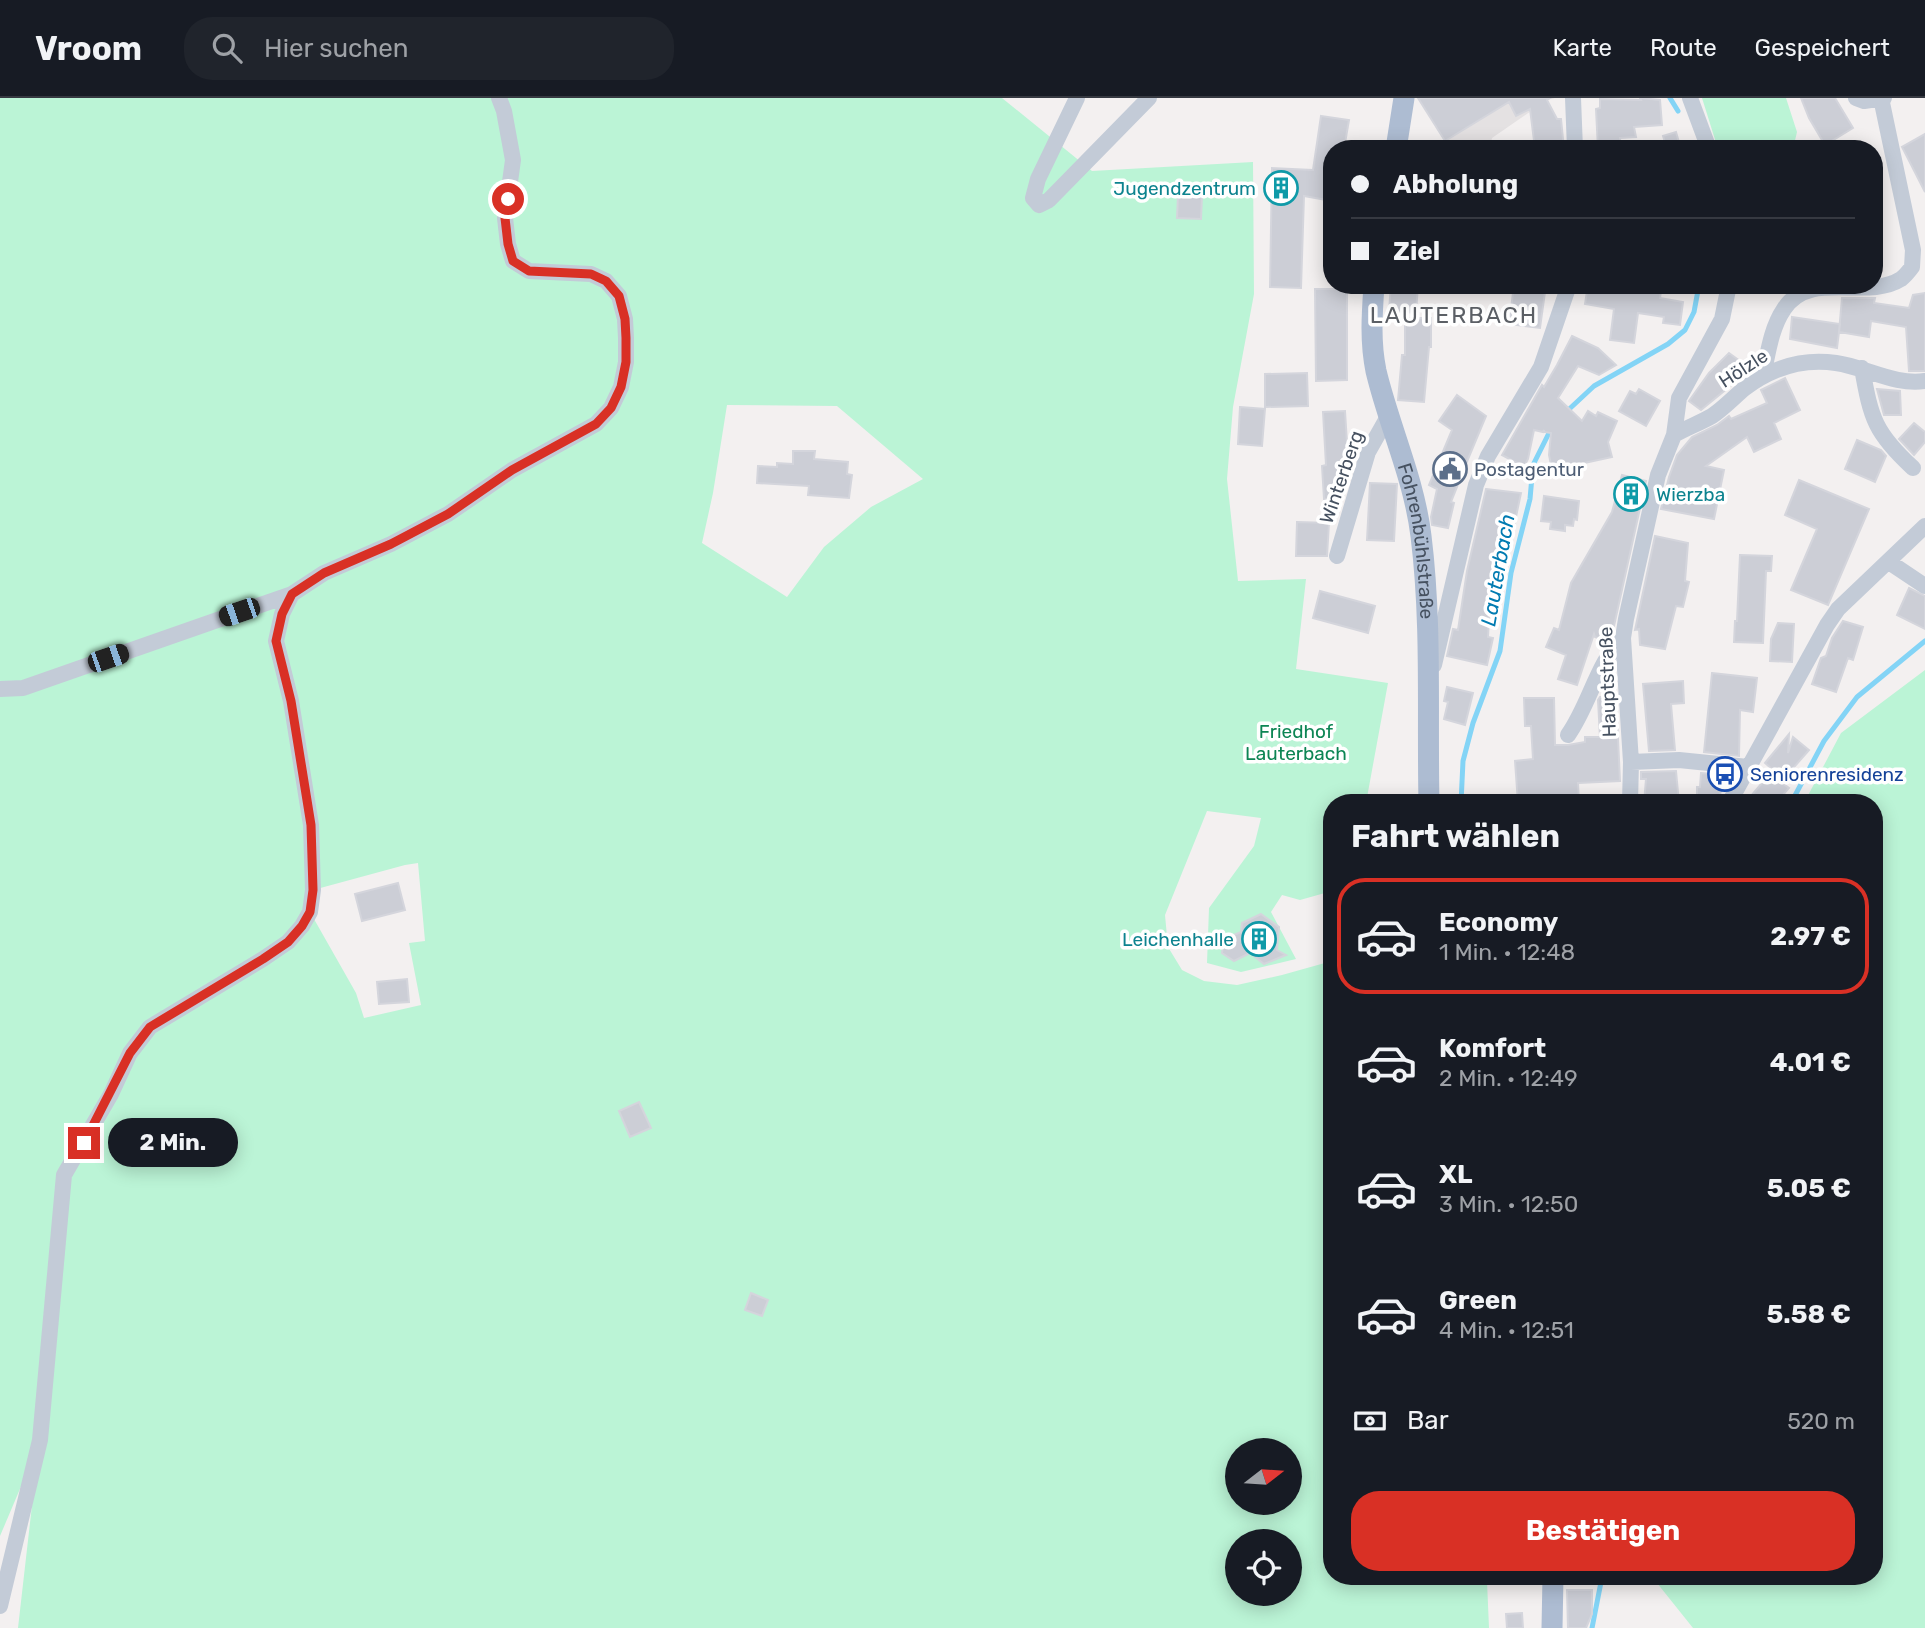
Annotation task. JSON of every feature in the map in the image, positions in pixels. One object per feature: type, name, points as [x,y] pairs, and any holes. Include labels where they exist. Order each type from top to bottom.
[{"type":"main road","points":[[1397,140],[1404,98]]},
{"type":"main road","name":"Fohrenbühlstraße","points":[[1374,294],[1373,342],[1377,370],[1413,495],[1421,535],[1425,577],[1429,794]]},
{"type":"main road","points":[[1552,1628],[1553,1585]]},
{"type":"street","points":[[0,690],[23,688],[292,594],[324,573],[391,544],[448,514],[512,470],[596,424],[611,408],[621,387],[626,362],[625,319],[619,296],[606,281],[591,274],[529,271],[513,261],[505,218],[513,160],[499,98]]},
{"type":"street","points":[[1076,98],[1034,191],[1035,203],[1042,205],[1049,200],[1149,98]]},
{"type":"street","points":[[1573,98],[1575,140]]},
{"type":"street","points":[[1690,98],[1706,140]]},
{"type":"street","points":[[1856,98],[1864,101],[1882,99],[1919,245],[1912,267],[1902,279],[1883,285]]},
{"type":"street","points":[[1428,690],[1476,485],[1494,445],[1541,367],[1566,294]]},
{"type":"street","name":"Hauptstraße","points":[[1630,794],[1631,762],[1623,638],[1658,475],[1674,435],[1679,398],[1722,319],[1727,294]]},
{"type":"street","points":[[1763,376],[1776,323],[1785,307],[1801,294]]},
{"type":"street","name":"Hölzle","points":[[1674,435],[1712,416],[1763,376],[1787,365],[1811,361],[1862,368],[1888,377],[1925,381]]},
{"type":"street","points":[[1862,368],[1867,399],[1876,426],[1885,441],[1913,468]]},
{"type":"street","name":"Winterberg","points":[[1337,556],[1368,452],[1390,413]]},
{"type":"street","points":[[1734,794],[1838,609],[1925,526]]},
{"type":"street","points":[[1889,562],[1925,586]]},
{"type":"street","points":[[0,1606],[40,1440],[64,1175],[111,1094],[130,1053],[150,1027],[271,954],[295,934],[310,912],[313,890],[311,825],[294,714],[276,641],[282,614],[292,594]]},
{"type":"street","points":[[1567,734],[1580,718],[1611,649],[1623,638]]},
{"type":"street","points":[[1631,762],[1679,760],[1748,767]]},
{"type":"shaded area","points":[[1418,98],[1555,98],[1547,100],[1492,140],[1444,140]]},
{"type":"green space","name":"Friedhof Lauterbach","points":[[0,98],[1002,98],[1092,171],[1253,162],[1254,294],[1233,407],[1227,479],[1238,581],[1306,579],[1296,669],[1388,683],[1368,794],[1323,794],[1323,894],[1300,900],[1282,895],[1271,912],[1296,959],[1241,972],[1207,963],[1209,908],[1254,846],[1261,818],[1207,811],[1165,915],[1168,947],[1182,970],[1204,981],[1237,985],[1323,964],[1323,1585],[1487,1585],[1489,1628],[18,1628],[39,1444],[0,1536]],"holes":[[[727,405],[837,406],[923,479],[871,507],[824,547],[787,597],[702,543]],[[418,863],[425,941],[409,943],[421,1005],[364,1018],[356,993],[310,912],[313,890]]]},
{"type":"green space","points":[[1702,98],[1786,98],[1797,132],[1795,140],[1715,140]]},
{"type":"green space","points":[[1925,670],[1925,1628],[1693,1628],[1659,1585],[1883,1585],[1883,794],[1809,794],[1841,733]]},
{"type":"building","points":[[1418,98],[1550,98],[1547,100],[1557,119],[1561,119],[1563,140],[1534,140],[1530,109],[1516,116],[1509,102],[1444,140]]},
{"type":"building","points":[[1640,98],[1660,100],[1662,125],[1634,127],[1636,137],[1598,140],[1596,109],[1600,108],[1600,99],[1641,100]]},
{"type":"building","points":[[1801,98],[1835,98],[1853,128],[1833,140],[1822,140]]},
{"type":"building","points":[[1321,116],[1349,120],[1346,140],[1323,140],[1323,199],[1304,196],[1301,288],[1270,287],[1272,168],[1313,170]]},
{"type":"building","points":[[1676,132],[1678,140],[1664,140],[1663,136]]},
{"type":"building","points":[[1925,134],[1925,192],[1902,147]]},
{"type":"building","points":[[1178,195],[1202,196],[1201,219],[1177,218]]},
{"type":"building","points":[[1315,289],[1323,289],[1323,294],[1347,294],[1347,380],[1316,381]]},
{"type":"building","points":[[1925,293],[1925,371],[1909,371],[1906,327],[1871,321],[1869,337],[1839,332],[1842,298],[1875,298],[1874,303],[1909,308],[1913,295]]},
{"type":"building","points":[[1390,294],[1417,294],[1416,313],[1389,311]]},
{"type":"building","points":[[1513,294],[1545,294],[1540,328],[1509,324]]},
{"type":"building","points":[[1587,294],[1661,294],[1660,298],[1683,302],[1680,325],[1663,323],[1664,317],[1638,313],[1634,343],[1610,340],[1614,309],[1585,304]]},
{"type":"building","points":[[1792,317],[1840,324],[1837,348],[1790,339]]},
{"type":"building","points":[[1405,318],[1431,318],[1431,347],[1424,402],[1398,400],[1402,355],[1405,355]]},
{"type":"building","points":[[1572,336],[1598,348],[1616,365],[1599,375],[1578,366],[1558,398],[1582,421],[1588,411],[1596,416],[1598,412],[1617,421],[1608,442],[1612,457],[1552,470],[1549,455],[1551,433],[1534,430],[1524,467],[1502,455]]},
{"type":"building","points":[[1729,353],[1751,369],[1701,410],[1689,401],[1709,373]]},
{"type":"building","points":[[1307,373],[1308,406],[1265,407],[1265,374]]},
{"type":"building","points":[[1785,378],[1800,410],[1774,423],[1781,439],[1754,452],[1747,437],[1706,466],[1724,470],[1714,519],[1661,509],[1677,455],[1692,437],[1729,416],[1731,419],[1767,403],[1761,390]]},
{"type":"building","points":[[1639,389],[1660,401],[1646,426],[1619,411],[1630,391],[1636,394]]},
{"type":"building","points":[[1877,389],[1900,391],[1901,415],[1884,415]]},
{"type":"building","points":[[1457,395],[1486,416],[1461,472],[1451,502],[1454,503],[1448,528],[1432,525],[1437,489],[1429,485],[1452,430],[1439,421]]},
{"type":"building","points":[[1240,407],[1265,409],[1262,446],[1238,444]]},
{"type":"building","points":[[1345,411],[1348,459],[1342,460],[1344,495],[1343,498],[1324,499],[1322,466],[1326,465],[1323,412]]},
{"type":"building","points":[[1914,423],[1925,432],[1925,442],[1914,455],[1899,439]]},
{"type":"building","points":[[1857,440],[1881,450],[1886,456],[1875,482],[1845,469]]},
{"type":"building","points":[[793,451],[815,451],[814,459],[848,462],[847,474],[852,475],[849,498],[808,495],[809,486],[757,483],[758,466],[793,464]]},
{"type":"building","points":[[1622,475],[1646,481],[1612,635],[1606,641],[1594,634],[1577,685],[1558,679],[1566,655],[1546,647],[1554,628],[1559,630],[1571,583],[1612,512]]},
{"type":"building","points":[[1799,480],[1869,509],[1828,605],[1791,590],[1817,529],[1785,515]]},
{"type":"building","points":[[1370,483],[1397,484],[1394,541],[1367,540]]},
{"type":"building","points":[[1486,489],[1521,493],[1513,531],[1509,530],[1494,600],[1490,600],[1488,637],[1493,638],[1487,665],[1447,656],[1453,629],[1458,630],[1467,571]]},
{"type":"building","points":[[1544,496],[1579,501],[1577,520],[1574,519],[1573,526],[1565,525],[1565,531],[1550,529],[1551,522],[1541,521]]},
{"type":"building","points":[[1297,522],[1329,523],[1327,556],[1296,556]]},
{"type":"building","points":[[1655,536],[1688,543],[1685,581],[1689,582],[1683,607],[1676,606],[1665,649],[1640,645],[1639,629],[1635,630]]},
{"type":"building","points":[[1740,555],[1772,556],[1771,571],[1766,571],[1763,643],[1734,642]]},
{"type":"building","points":[[1909,588],[1925,596],[1925,629],[1897,615]]},
{"type":"building","points":[[1320,591],[1375,606],[1368,633],[1313,618]]},
{"type":"building","points":[[1843,621],[1863,627],[1853,660],[1848,658],[1836,692],[1812,684],[1821,658],[1826,656],[1832,638]]},
{"type":"building","points":[[1778,623],[1794,624],[1792,662],[1770,661],[1771,639]]},
{"type":"building","points":[[1712,673],[1757,678],[1753,712],[1740,710],[1739,756],[1704,752]]},
{"type":"building","points":[[1683,681],[1684,703],[1671,704],[1675,750],[1649,751],[1643,684]]},
{"type":"building","points":[[1447,687],[1473,693],[1465,725],[1444,719],[1448,702],[1444,701]]},
{"type":"building","points":[[1616,696],[1620,781],[1578,783],[1579,794],[1517,794],[1515,761],[1533,759],[1531,726],[1525,726],[1524,698],[1554,698],[1555,745],[1568,745],[1585,742],[1585,737],[1600,737],[1600,697]]},
{"type":"building","points":[[1789,734],[1788,753],[1793,737],[1809,750],[1781,782],[1789,788],[1784,794],[1753,794],[1773,770],[1765,763]]},
{"type":"building","points":[[1676,771],[1678,794],[1645,794],[1646,779],[1641,779],[1641,772]]},
{"type":"building","points":[[1701,773],[1723,775],[1720,794],[1697,794],[1697,787],[1700,787]]},
{"type":"building","points":[[398,883],[405,910],[362,921],[355,894]]},
{"type":"building","name":"Leichenhalle","points":[[1261,914],[1279,927],[1277,950],[1286,955],[1264,964],[1250,953],[1234,961],[1222,953],[1224,939],[1241,932],[1242,923]]},
{"type":"building","points":[[407,979],[409,1002],[379,1004],[377,982]]},
{"type":"building","points":[[639,1102],[651,1128],[630,1137],[619,1111]]},
{"type":"building","points":[[751,1293],[768,1300],[762,1316],[745,1310]]},
{"type":"building","points":[[1567,1590],[1592,1590],[1592,1614],[1586,1628],[1568,1628]]},
{"type":"building","points":[[1522,1613],[1523,1628],[1507,1628],[1506,1614]]},
{"type":"waterway","name":"Lauterbach","points":[[1670,98],[1678,111]]},
{"type":"waterway","name":"Lauterbach","points":[[1565,413],[1594,386],[1668,344],[1685,330],[1694,312],[1697,294]]},
{"type":"waterway","name":"Lauterbach","points":[[1461,794],[1463,761],[1473,723],[1500,651],[1511,573],[1530,499],[1533,465],[1551,429]]},
{"type":"waterway","points":[[1796,794],[1824,741],[1857,697],[1925,641]]},
{"type":"waterway","name":"Lauterbach","points":[[1592,1628],[1600,1585]]},
{"type":"place","name":"Jugendzentrum","points":[[1281,188]]},
{"type":"place","name":"Postagentur","points":[[1450,469]]},
{"type":"place","name":"Wierzba","points":[[1631,494]]},
{"type":"place","name":"Seniorenresidenz","points":[[1725,774]]},
{"type":"place","name":"Leichenhalle","points":[[1259,939]]},
{"type":"district","name":"LAUTERBACH","points":[[1454,315]]},
{"type":"route","points":[[84,1143],[130,1053],[150,1027],[288,942],[310,912],[313,890],[311,825],[303,764],[276,641],[282,614],[292,594],[324,573],[391,544],[448,514],[512,470],[596,424],[611,408],[621,387],[626,362],[626,338],[625,319],[619,296],[606,281],[591,274],[529,271],[513,261],[505,218],[508,199]]}]
